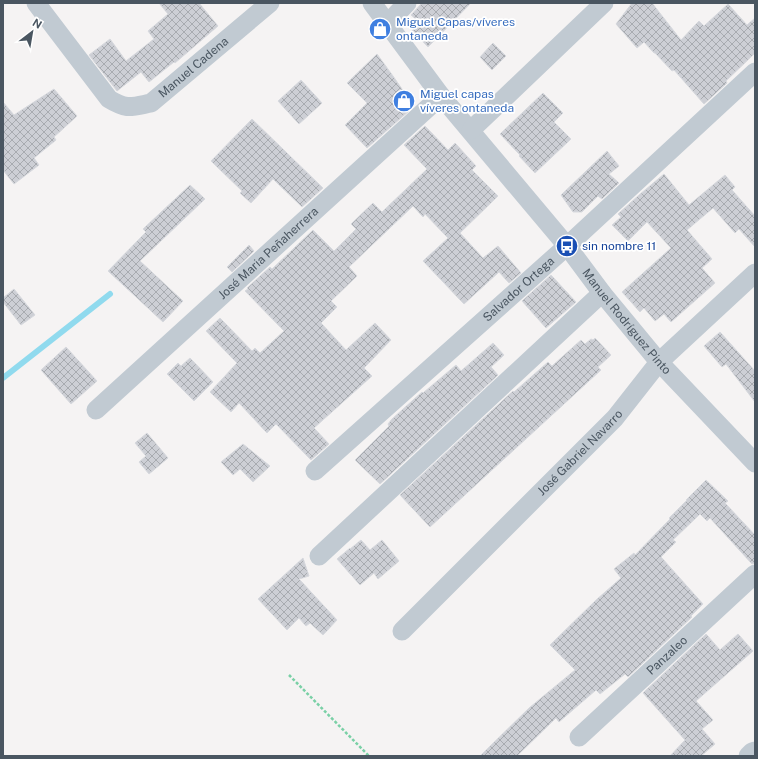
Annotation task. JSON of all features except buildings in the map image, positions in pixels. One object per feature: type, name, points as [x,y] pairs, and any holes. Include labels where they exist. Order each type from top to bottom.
[{"type":"street","name":"Manuel Cadena","points":[[36,3],[109,99],[128,108],[150,103],[270,3]]},
{"type":"street","name":"Manuel Rodríguez Pinto","points":[[372,3],[441,96],[567,246],[602,293],[659,362],[755,463]]},
{"type":"street","points":[[388,23],[407,3]]},
{"type":"street","points":[[471,130],[604,3]]},
{"type":"street","name":"Salvador Ortega","points":[[315,471],[567,246],[755,72]]},
{"type":"street","name":"José Maria Peñaherrera","points":[[96,410],[441,96]]},
{"type":"street","name":"José Gabriel Navarro","points":[[402,631],[615,418],[659,362],[755,272]]},
{"type":"street","points":[[319,556],[602,293]]},
{"type":"street","name":"Panzaleo","points":[[579,737],[755,574]]},
{"type":"street","points":[[748,756],[752,752],[755,752]]},
{"type":"path","points":[[290,675],[369,756]]},
{"type":"waterway","points":[[3,378],[110,294]]},
{"type":"place","name":"Miguel Capas/víveres ontaneda","points":[[380,29]]},
{"type":"place","name":"Miguel capas víveres ontaneda","points":[[404,101]]},
{"type":"place","name":"sin nombre 11","points":[[567,246]]}]
